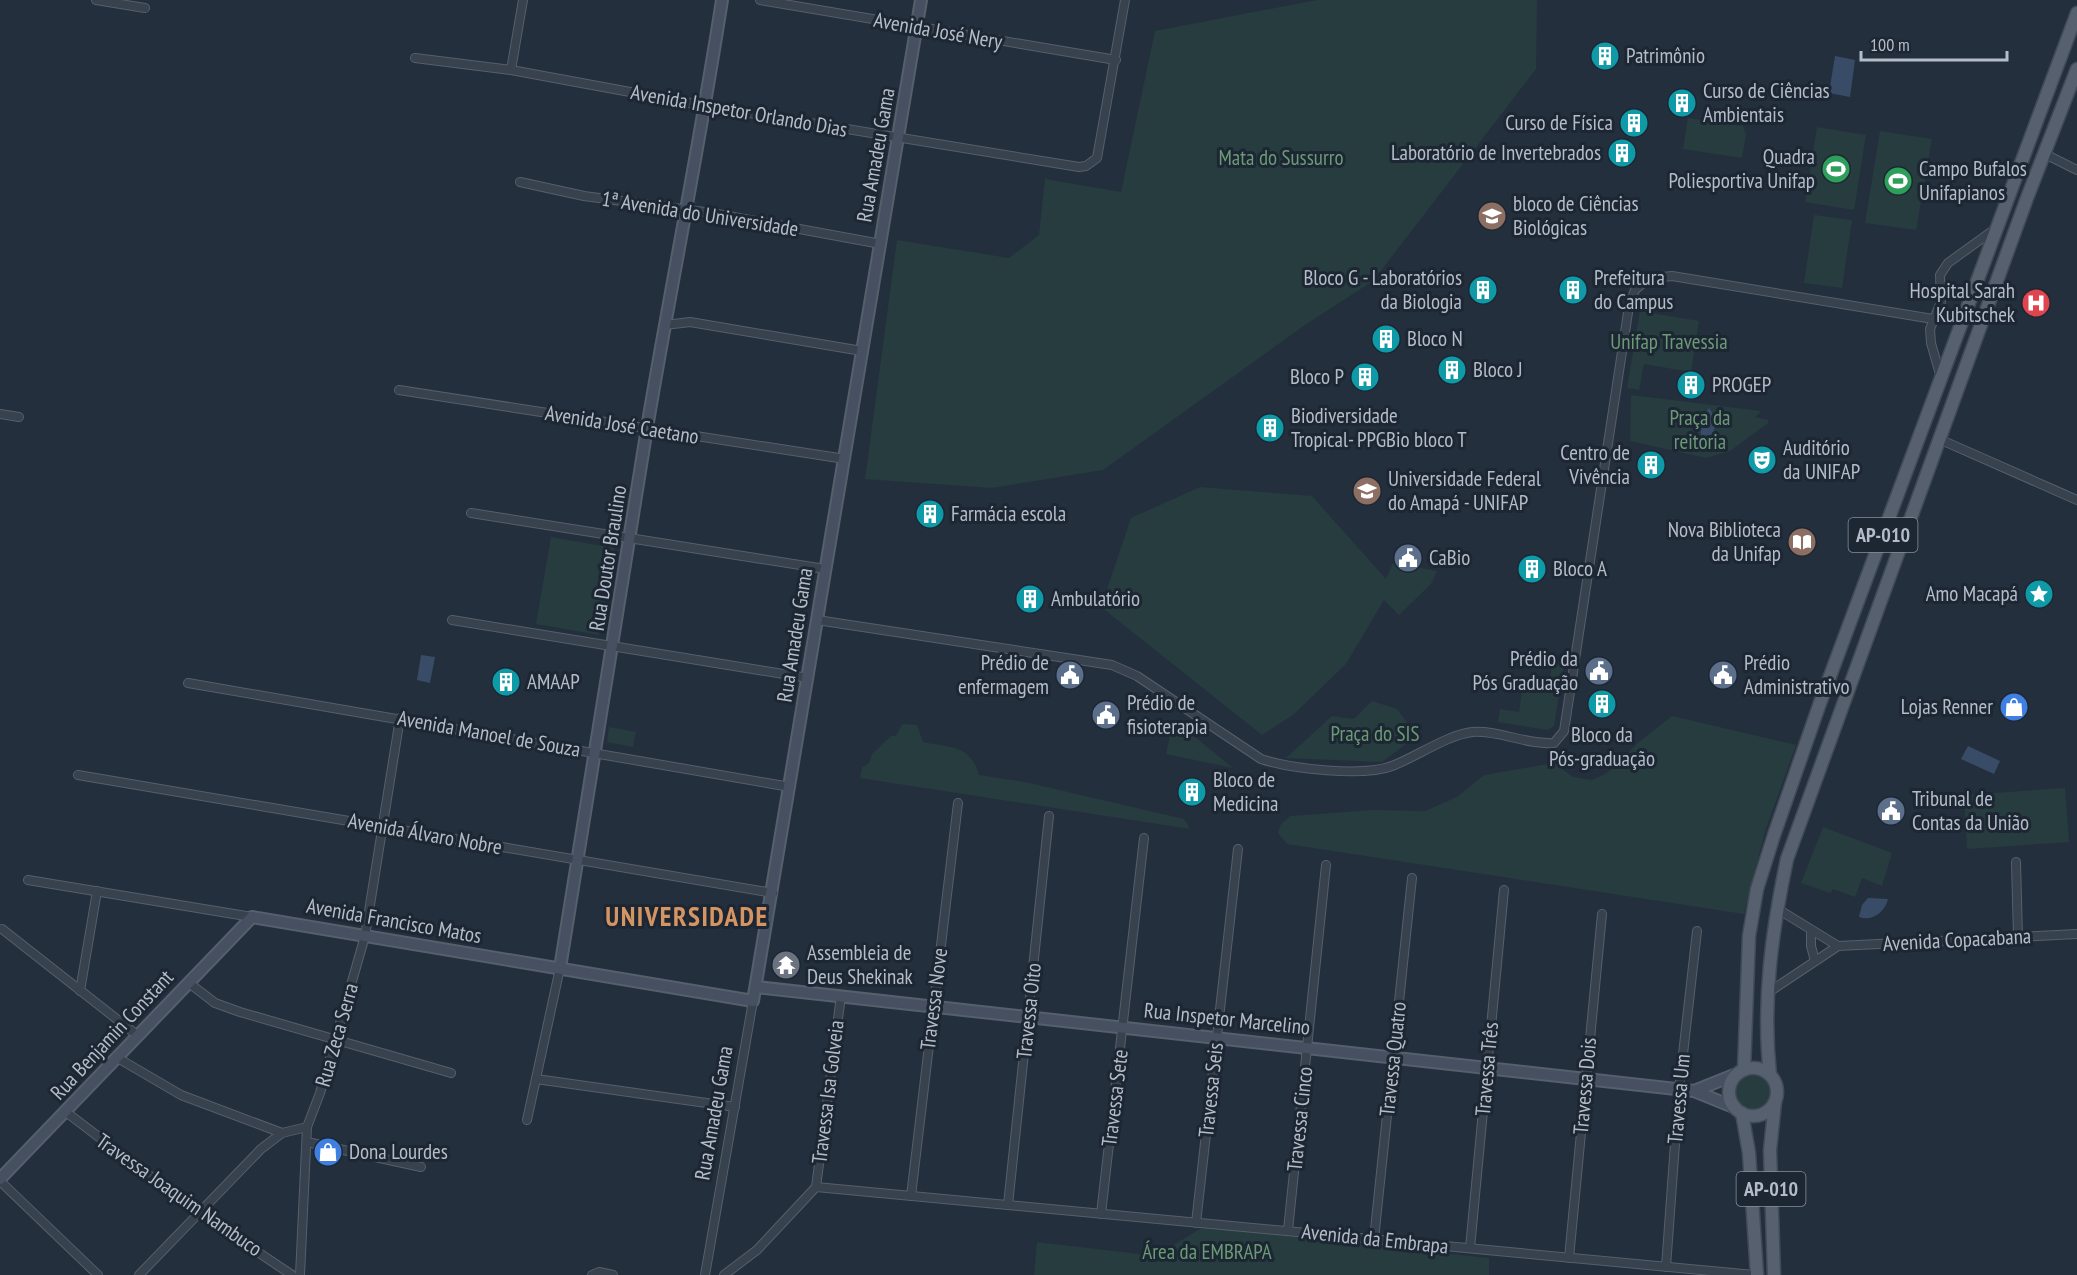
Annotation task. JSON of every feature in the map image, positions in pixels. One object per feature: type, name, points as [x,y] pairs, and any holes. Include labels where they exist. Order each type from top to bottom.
[{"type":"main road","name":"AP-010","points":[[1756,1275],[1749,1154],[1739,1110],[1729,1090],[1741,1071],[1746,979],[1757,890],[1820,703],[2077,13]]},
{"type":"main road","name":"AP-010","points":[[1774,1275],[1770,1146],[1777,1088],[1770,1075],[1766,1040],[1770,951],[1776,908],[1788,859],[1939,439],[2077,69]]},
{"type":"main road","points":[[1741,1071],[1758,1068],[1770,1075]]},
{"type":"main road","points":[[1739,1110],[1752,1115],[1763,1113],[1774,1102]]},
{"type":"street","points":[[96,0],[145,8]]},
{"type":"street","points":[[512,70],[523,0]]},
{"type":"street","name":"Rua Doutor Braulino","points":[[528,1120],[560,968],[597,753],[647,429],[687,212],[722,0]]},
{"type":"street","name":"Avenida José Nery","points":[[760,0],[1116,60]]},
{"type":"street","name":"Rua Amadeu Gama","points":[[705,1275],[790,787],[921,0]]},
{"type":"street","points":[[1116,60],[1125,0]]},
{"type":"street","name":"Avenida Inspetor Orlando Dias","points":[[415,58],[512,70],[705,106],[1079,167],[1086,166],[1097,158],[1116,60]]},
{"type":"street","points":[[2045,154],[2077,170]]},
{"type":"street","name":"1ª Avenida do Universidade","points":[[520,183],[584,196],[687,212],[712,213],[881,244]]},
{"type":"street","points":[[1941,379],[1931,343],[1933,319],[1941,303],[1942,270],[1998,226]]},
{"type":"street","points":[[817,620],[1112,665],[1137,676],[1261,759],[1283,765],[1323,770],[1382,769],[1470,733],[1487,732],[1554,743],[1564,731],[1614,393],[1629,306],[1635,291],[1652,278],[1672,276],[1933,319]]},
{"type":"street","points":[[665,325],[690,322],[862,351]]},
{"type":"street","name":"Avenida José Caetano","points":[[399,390],[845,459]]},
{"type":"street","points":[[0,414],[19,417]]},
{"type":"street","points":[[1939,439],[2077,500]]},
{"type":"street","points":[[471,513],[825,569]]},
{"type":"street","points":[[452,620],[808,678]]},
{"type":"street","name":"Avenida Manoel de Souza","points":[[188,683],[790,787]]},
{"type":"street","name":"Rua Zeca Serra","points":[[300,1275],[307,1127],[336,1039],[365,936],[400,718]]},
{"type":"street","name":"Avenida Álvaro Nobre","points":[[78,775],[772,893]]},
{"type":"street","name":"Travessa Nove","points":[[911,1196],[958,803]]},
{"type":"street","name":"Travessa Oito","points":[[1008,1205],[1049,816]]},
{"type":"street","name":"Travessa Sete","points":[[1101,1214],[1144,838]]},
{"type":"street","name":"Travessa Seis","points":[[1196,1223],[1238,849]]},
{"type":"street","points":[[2016,862],[2019,937]]},
{"type":"street","name":"Travessa Cinco","points":[[1288,1230],[1326,865]]},
{"type":"street","name":"Travessa Quatro","points":[[1374,1239],[1412,878]]},
{"type":"street","name":"Avenida Francisco Matos","points":[[28,880],[753,1001]]},
{"type":"street","name":"Travessa Três","points":[[1470,1248],[1504,890]]},
{"type":"street","points":[[80,991],[97,891]]},
{"type":"street","points":[[1769,992],[1838,946],[1776,908]]},
{"type":"street","name":"Travessa Dois","points":[[1569,1258],[1602,914]]},
{"type":"street","name":"Rua Benjamin Constant","points":[[0,1180],[252,917]]},
{"type":"street","points":[[2,929],[137,1035]]},
{"type":"street","points":[[1811,930],[1811,946],[1815,961]]},
{"type":"street","name":"Travessa Um","points":[[1666,1267],[1679,1089],[1697,931]]},
{"type":"street","name":"Avenida Copacabana","points":[[1838,946],[2077,934]]},
{"type":"street","points":[[189,983],[221,1005],[451,1073]]},
{"type":"street","name":"Rua Inspetor Marcelino","points":[[756,987],[1679,1089],[1694,1091],[1739,1110]]},
{"type":"street","name":"Travessa Isa Golveia","points":[[816,1187],[841,996]]},
{"type":"street","points":[[116,1057],[181,1095],[282,1133]]},
{"type":"street","name":"Rua Inspetor Marcelino","points":[[1694,1091],[1741,1071]]},
{"type":"street","points":[[536,1079],[735,1107]]},
{"type":"street","name":"Travessa Joaquim Nambuco","points":[[66,1112],[200,1211],[292,1275]]},
{"type":"street","points":[[139,1275],[261,1149],[282,1133],[307,1127]]},
{"type":"street","points":[[307,1142],[421,1167]]},
{"type":"street","points":[[0,1180],[98,1275]]},
{"type":"street","points":[[724,1275],[744,1263],[816,1187]]},
{"type":"street","name":"Avenida da Embrapa","points":[[816,1187],[1756,1275]]},
{"type":"street","points":[[592,1275],[599,1272],[613,1275]]},
{"type":"green space","name":"Mata do Sussurro","points":[[1317,0],[1537,0],[1536,69],[1373,281],[1305,325],[1103,470],[992,488],[865,479],[897,240],[1009,258],[1039,235],[1045,179],[1121,192],[1155,31]]},
{"type":"green space","points":[[1688,118],[1743,126],[1746,134],[1742,158],[1683,149]]},
{"type":"green space","name":"Quadra Poliesportiva Unifap","points":[[1817,127],[1866,135],[1854,210],[1805,202]]},
{"type":"green space","name":"Campo Bufalos Unifapianos","points":[[1880,131],[1932,139],[1916,230],[1865,223]]},
{"type":"green space","points":[[1814,215],[1852,220],[1842,288],[1804,283]]},
{"type":"green space","name":"Unifap Travessia","points":[[1640,311],[1699,321],[1691,372],[1644,364],[1639,390],[1627,388]]},
{"type":"green space","name":"Praça da reitoria","points":[[1631,395],[1761,411],[1755,417],[1768,420],[1768,423],[1730,451],[1706,458],[1630,441]]},
{"type":"green space","points":[[1200,487],[1312,496],[1386,579],[1393,563],[1437,571],[1431,584],[1399,615],[1384,600],[1346,664],[1293,715],[1262,735],[1101,607],[1131,518]]},
{"type":"green space","points":[[551,537],[614,548],[599,635],[536,624]]},
{"type":"green space","points":[[1553,656],[1564,663],[1554,726],[1547,730],[1498,722],[1500,709],[1519,712],[1523,684],[1549,687]]},
{"type":"green space","name":"Praça do SIS","points":[[1372,701],[1397,709],[1417,736],[1382,762],[1286,758],[1332,716],[1354,719]]},
{"type":"green space","points":[[1672,716],[1796,745],[1765,832],[1744,914],[1287,844],[1278,833],[1281,824],[1290,816],[1374,810],[1425,811],[1457,797],[1484,775],[1554,763],[1573,777],[1592,780],[1607,773],[1639,742]]},
{"type":"green space","points":[[902,724],[917,725],[923,742],[951,747],[965,753],[975,765],[979,775],[1025,782],[1184,819],[1190,829],[860,778],[862,767],[869,763],[872,754],[891,736],[896,736]]},
{"type":"green space","points":[[1172,725],[1195,737],[1233,768],[1166,754]]},
{"type":"green space","points":[[609,727],[636,732],[633,747],[607,742]]},
{"type":"green space","points":[[2065,788],[2069,842],[1967,849],[1964,795]]},
{"type":"green space","points":[[1823,827],[1892,853],[1882,886],[1862,878],[1855,897],[1833,889],[1830,893],[1801,883]]},
{"type":"green space","points":[[1754,1073],[1768,1078],[1773,1092],[1768,1106],[1754,1111],[1740,1106],[1735,1092],[1740,1078]]},
{"type":"green space","name":"Área da EMBRAPA","points":[[1203,1227],[1489,1258],[1489,1275],[1034,1275],[1037,1242],[1156,1256]]},
{"type":"water","points":[[1835,56],[1855,60],[1850,97],[1829,93]]},
{"type":"water","points":[[1709,408],[1715,423],[1711,437],[1705,446],[1701,426]]},
{"type":"water","points":[[421,655],[435,657],[430,683],[417,680]]},
{"type":"water","points":[[1968,746],[2000,761],[1994,774],[1961,759]]},
{"type":"water","points":[[1868,898],[1888,899],[1884,908],[1877,915],[1869,918],[1859,917],[1862,905]]},
{"type":"place","name":"Patrimônio","points":[[1605,56]]},
{"type":"place","name":"Curso de Ciências Ambientais","points":[[1682,103]]},
{"type":"place","name":"Curso de Física","points":[[1634,123]]},
{"type":"place","name":"Laboratório de Invertebrados","points":[[1622,153]]},
{"type":"place","name":"Quadra Poliesportiva Unifap","points":[[1836,169]]},
{"type":"place","name":"Campo Bufalos Unifapianos","points":[[1898,181]]},
{"type":"place","name":"bloco de Ciências Biológicas","points":[[1492,216]]},
{"type":"place","name":"Bloco G - Laboratórios da Biologia","points":[[1483,290]]},
{"type":"place","name":"Prefeitura do Campus","points":[[1573,290]]},
{"type":"place","name":"Hospital Sarah Kubitschek","points":[[2036,303]]},
{"type":"place","name":"Bloco N","points":[[1386,339]]},
{"type":"place","name":"Bloco J","points":[[1452,370]]},
{"type":"place","name":"Bloco P","points":[[1365,377]]},
{"type":"place","name":"PROGEP","points":[[1691,385]]},
{"type":"place","name":"Biodiversidade Tropical- PPGBio bloco T","points":[[1270,428]]},
{"type":"place","name":"Auditório da UNIFAP","points":[[1762,460]]},
{"type":"place","name":"Centro de Vivência","points":[[1651,465]]},
{"type":"place","name":"Universidade Federal do Amapá - UNIFAP","points":[[1367,491]]},
{"type":"place","name":"Farmácia escola","points":[[930,514]]},
{"type":"place","name":"Nova Biblioteca da Unifap","points":[[1802,542]]},
{"type":"place","name":"CaBio","points":[[1408,558]]},
{"type":"place","name":"Bloco A","points":[[1532,569]]},
{"type":"place","name":"Amo Macapá","points":[[2039,594]]},
{"type":"place","name":"Ambulatório","points":[[1030,599]]},
{"type":"place","name":"Prédio da Pós Graduação","points":[[1599,671]]},
{"type":"place","name":"Prédio de enfermagem","points":[[1070,675]]},
{"type":"place","name":"Prédio Administrativo","points":[[1723,675]]},
{"type":"place","name":"AMAAP","points":[[506,682]]},
{"type":"place","name":"Bloco da Pós-graduação","points":[[1602,704]]},
{"type":"place","name":"Lojas Renner","points":[[2014,707]]},
{"type":"place","name":"Prédio de fisioterapia","points":[[1106,715]]},
{"type":"place","name":"Bloco de Medicina","points":[[1192,792]]},
{"type":"place","name":"Tribunal de Contas da União","points":[[1891,811]]},
{"type":"place","name":"Assembleia de Deus Shekinak","points":[[786,965]]},
{"type":"place","name":"Dona Lourdes","points":[[328,1152]]},
{"type":"district","name":"UNIVERSIDADE","points":[[687,917]]}]
